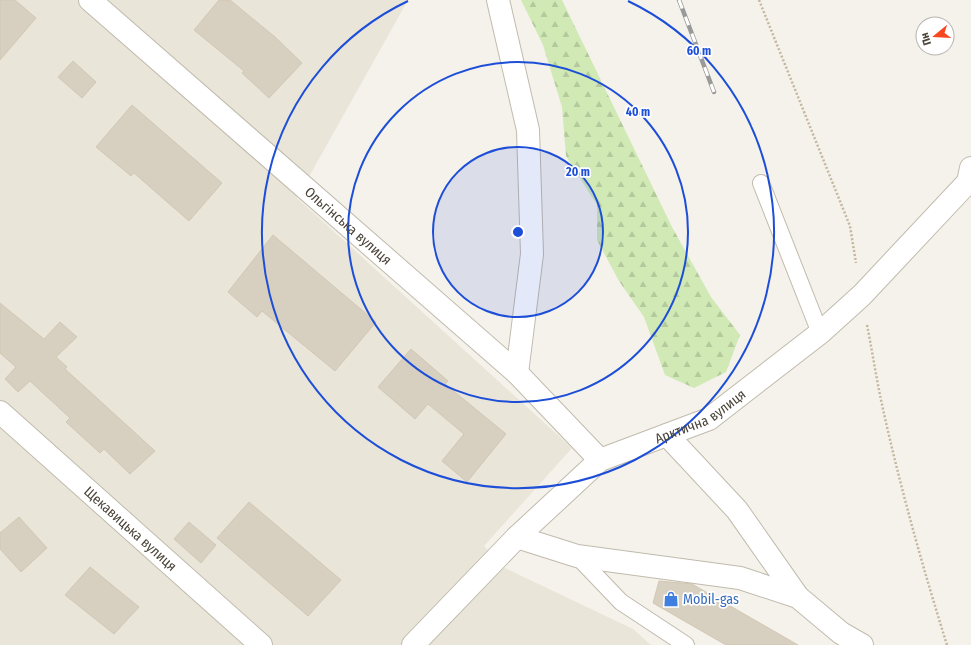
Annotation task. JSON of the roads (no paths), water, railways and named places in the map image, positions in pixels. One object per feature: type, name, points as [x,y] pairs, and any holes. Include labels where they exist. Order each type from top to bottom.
[{"type":"street","name":"Ольгінська вулиця","points":[[90,0],[517,373],[600,460]]},
{"type":"street","points":[[498,0],[528,130],[532,254],[517,373]]},
{"type":"street","name":"Арктична вулиця","points":[[413,645],[517,537],[600,460],[709,420],[820,333],[862,295],[970,182]]},
{"type":"street","name":"Щекавицька вулиця","points":[[0,412],[261,645]]},
{"type":"street","points":[[667,435],[736,510],[798,597],[841,633],[862,645]]},
{"type":"street","points":[[517,537],[577,556],[740,578],[798,597]]},
{"type":"lane","points":[[761,183],[820,333]]},
{"type":"lane","points":[[577,556],[621,602],[686,645]]},
{"type":"railway","points":[[679,0],[714,92]]},
{"type":"place","name":"Mobil-gas","points":[[671,599]]}]
